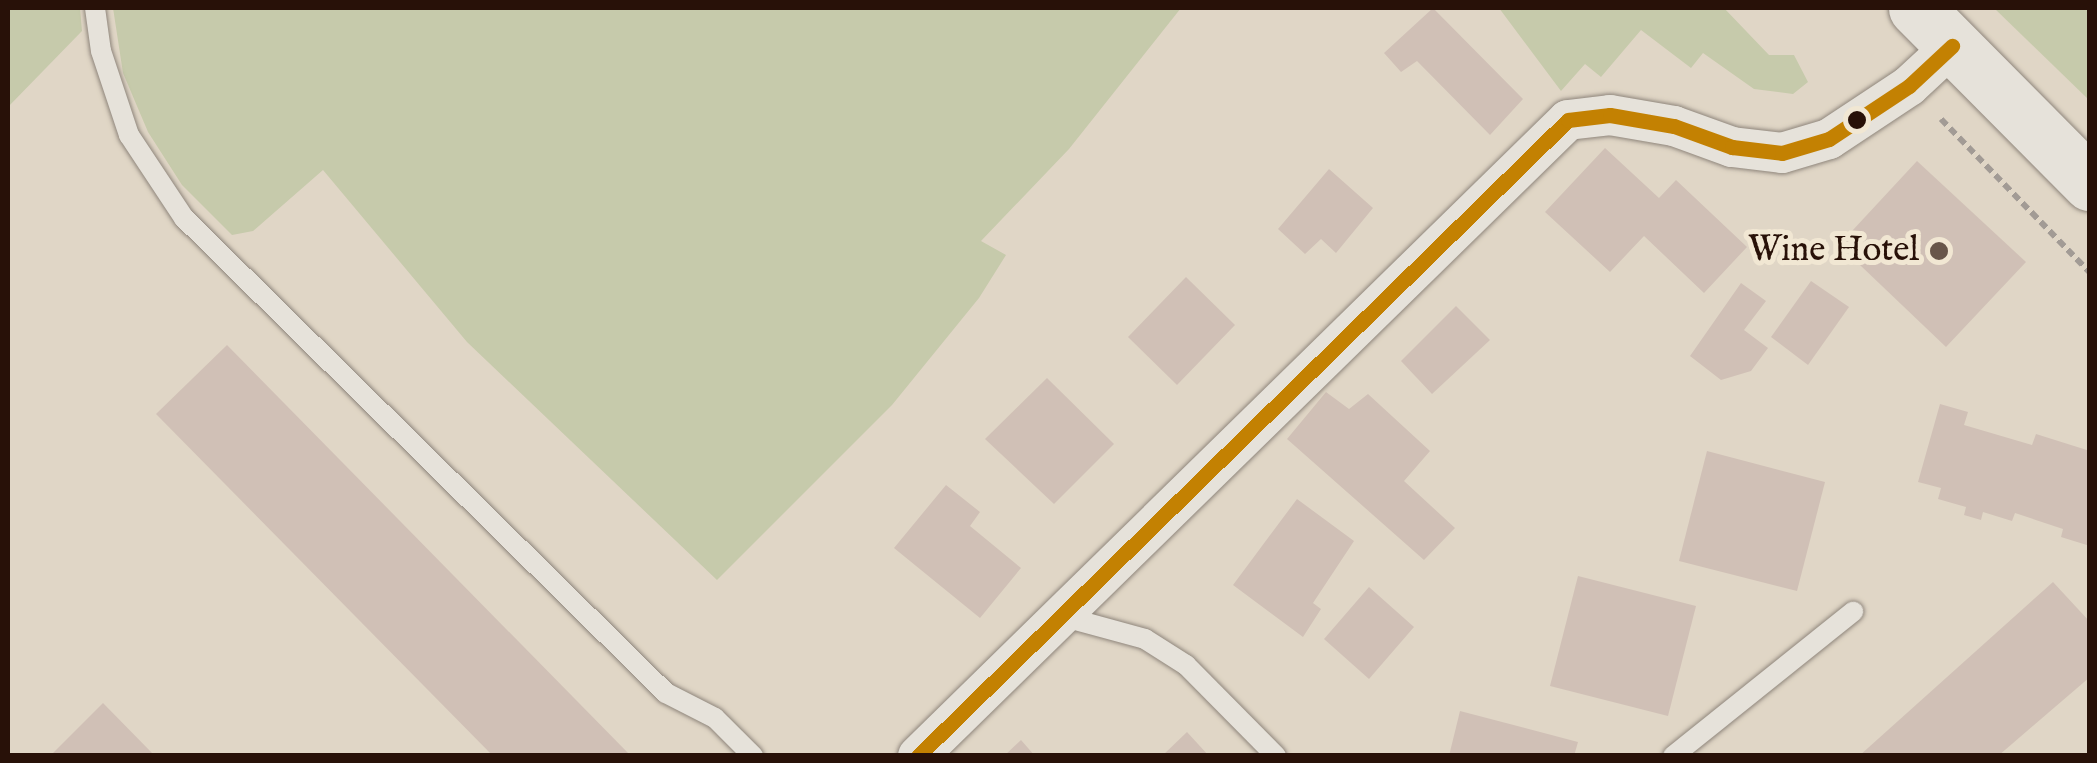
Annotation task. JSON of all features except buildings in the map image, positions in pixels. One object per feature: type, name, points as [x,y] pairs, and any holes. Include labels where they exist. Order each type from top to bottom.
[{"type":"main road","points":[[1934,27],[2090,183]]},
{"type":"street","points":[[918,756],[1568,120],[1610,114],[1674,126],[1732,147],[1782,152],[1829,139],[1909,86],[1934,27]]},
{"type":"lane","points":[[95,8],[102,51],[129,135],[184,218],[666,693],[714,718],[754,756]]},
{"type":"lane","points":[[1673,756],[1853,612]]},
{"type":"lane","points":[[1059,615],[1145,639],[1186,665],[1276,756]]},
{"type":"path","points":[[1909,86],[2090,273]]},
{"type":"green space","points":[[8,8],[80,8],[82,31],[8,107]]},
{"type":"green space","points":[[113,8],[1181,8],[1069,149],[981,241],[1006,255],[979,298],[892,405],[717,580],[467,342],[323,170],[253,231],[232,235],[182,185],[148,132],[123,73]]},
{"type":"green space","points":[[1499,8],[1724,8],[1769,55],[1794,55],[1808,82],[1793,94],[1754,89],[1703,53],[1691,68],[1641,30],[1601,77],[1585,64],[1561,91]]},
{"type":"green space","points":[[1994,8],[2089,8],[2089,100]]},
{"type":"transit line","points":[[918,756],[1568,120],[1610,115],[1674,126],[1732,147],[1782,153],[1829,139],[1909,86],[1952,46]]},
{"type":"place","name":"Wine Hotel","points":[[1939,251]]}]
